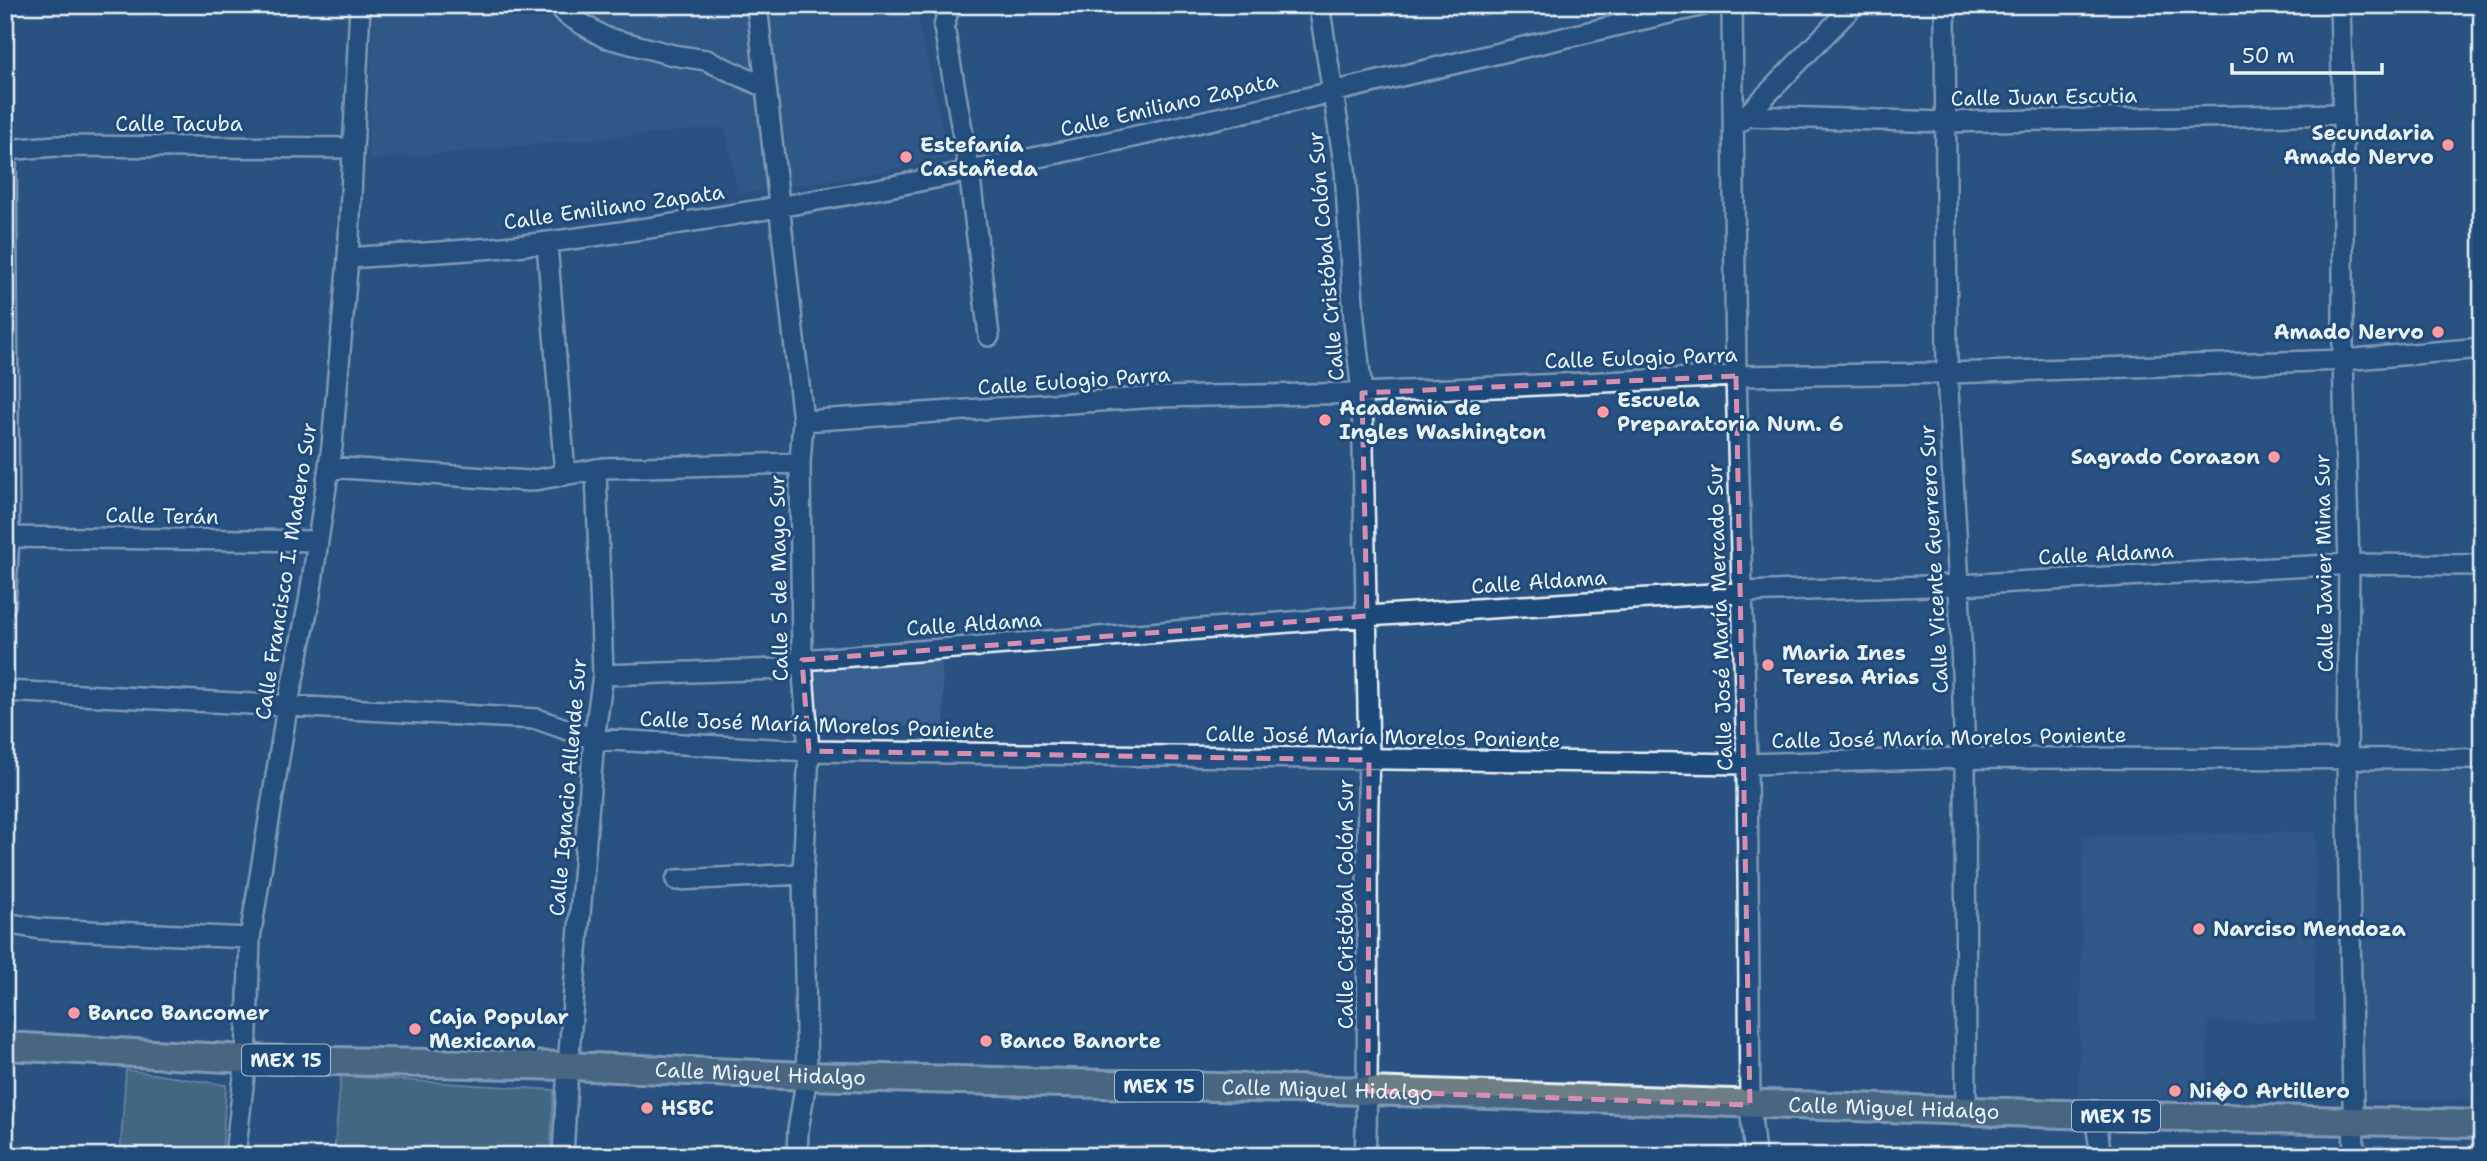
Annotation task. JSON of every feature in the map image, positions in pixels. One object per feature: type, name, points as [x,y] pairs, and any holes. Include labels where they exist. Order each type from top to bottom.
[{"type":"main road","name":"Calle Miguel Hidalgo","points":[[5,1046],[246,1059],[568,1066],[807,1076],[1368,1091],[1750,1105],[2482,1124]]},
{"type":"street","name":"Calle Francisco I. Madero Sur","points":[[235,1156],[246,1059],[250,938],[287,708],[309,602],[329,467],[348,258],[360,5]]},
{"type":"street","points":[[558,5],[567,15],[604,37],[673,55],[706,60],[765,88]]},
{"type":"street","name":"Calle 5 de Mayo Sur","points":[[757,5],[803,421],[800,463],[802,660],[809,751],[803,874],[807,1076],[797,1156]]},
{"type":"street","points":[[956,5],[948,9],[944,27],[970,170],[989,336]]},
{"type":"street","name":"Calle Cristóbal Colón Sur","points":[[1319,5],[1345,169],[1354,320],[1362,393],[1369,760],[1368,1091],[1365,1156]]},
{"type":"street","name":"Calle Emiliano Zapata","points":[[348,258],[547,243],[781,206],[1061,153],[1704,5]]},
{"type":"street","name":"Calle José María Mercado Sur","points":[[1732,5],[1740,122],[1736,376],[1747,764],[1750,1105],[1755,1156]]},
{"type":"street","points":[[1740,122],[1854,5]]},
{"type":"street","name":"Calle Vicente Guerrero Sur","points":[[1945,5],[1947,373],[1965,758],[1966,1110]]},
{"type":"street","name":"Calle Javier Mina Sur","points":[[2340,5],[2343,360],[2349,564],[2347,759],[2354,1156]]},
{"type":"street","name":"Calle Juan Escutia","points":[[1740,122],[1946,122],[2343,114]]},
{"type":"street","name":"Calle Tacuba","points":[[6,150],[56,146],[354,148]]},
{"type":"street","points":[[5,605],[6,150]]},
{"type":"street","points":[[547,243],[565,475]]},
{"type":"street","name":"Calle Eulogio Parra","points":[[803,421],[1158,397],[1362,393],[1736,376],[1947,373],[2343,360],[2482,348]]},
{"type":"street","points":[[329,467],[529,481],[596,469],[800,463]]},
{"type":"street","name":"Calle Ignacio Allende Sur","points":[[563,1156],[594,739],[603,675],[596,469]]},
{"type":"street","name":"Calle Terán","points":[[7,537],[318,541]]},
{"type":"street","name":"Calle Aldama","points":[[603,675],[777,669],[802,660],[1367,616],[1743,592],[1959,585],[2349,564],[2482,565]]},
{"type":"street","name":"Calle José María Morelos Poniente","points":[[5,691],[287,708],[537,719],[594,739],[809,751],[1747,764],[1965,758],[2482,759]]},
{"type":"street","points":[[676,880],[803,874]]},
{"type":"street","points":[[5,923],[40,929],[250,938]]},
{"type":"street","points":[[2095,1115],[2101,1156]]},
{"type":"highlighted area","points":[[1736,376],[1750,1105],[1368,1091],[1369,760],[809,751],[802,660],[1367,616],[1362,393]]},
{"type":"shaded area","points":[[373,5],[915,5],[949,158],[845,178],[738,194],[725,127],[368,160]]},
{"type":"shaded area","points":[[941,653],[945,728],[816,721],[814,664]]},
{"type":"shaded area","points":[[2482,767],[2482,1099],[2366,1101],[2353,772]]},
{"type":"shaded area","name":"Narciso Mendoza","points":[[2316,832],[2315,1021],[2208,1022],[2207,1098],[2079,1097],[2083,836]]},
{"type":"green space","points":[[126,1070],[226,1085],[222,1156],[120,1156]]},
{"type":"green space","points":[[341,1076],[554,1090],[550,1156],[334,1156]]},
{"type":"place","name":"Secundaria Amado Nervo","points":[[2448,145]]},
{"type":"place","name":"Estefanía Castañeda","points":[[906,157]]},
{"type":"place","name":"Amado Nervo","points":[[2438,332]]},
{"type":"place","name":"Escuela Preparatoria Num. 6","points":[[1603,412]]},
{"type":"place","name":"Academia de Ingles Washington","points":[[1325,420]]},
{"type":"place","name":"Sagrado Corazon","points":[[2274,457]]},
{"type":"place","name":"Maria Ines Teresa Arias","points":[[1768,665]]},
{"type":"place","name":"Narciso Mendoza","points":[[2199,929]]},
{"type":"place","name":"Banco Bancomer","points":[[74,1013]]},
{"type":"place","name":"Caja Popular Mexicana","points":[[415,1029]]},
{"type":"place","name":"Banco Banorte","points":[[986,1041]]},
{"type":"place","name":"Ni�O Artillero","points":[[2175,1091]]},
{"type":"place","name":"HSBC","points":[[647,1108]]}]
